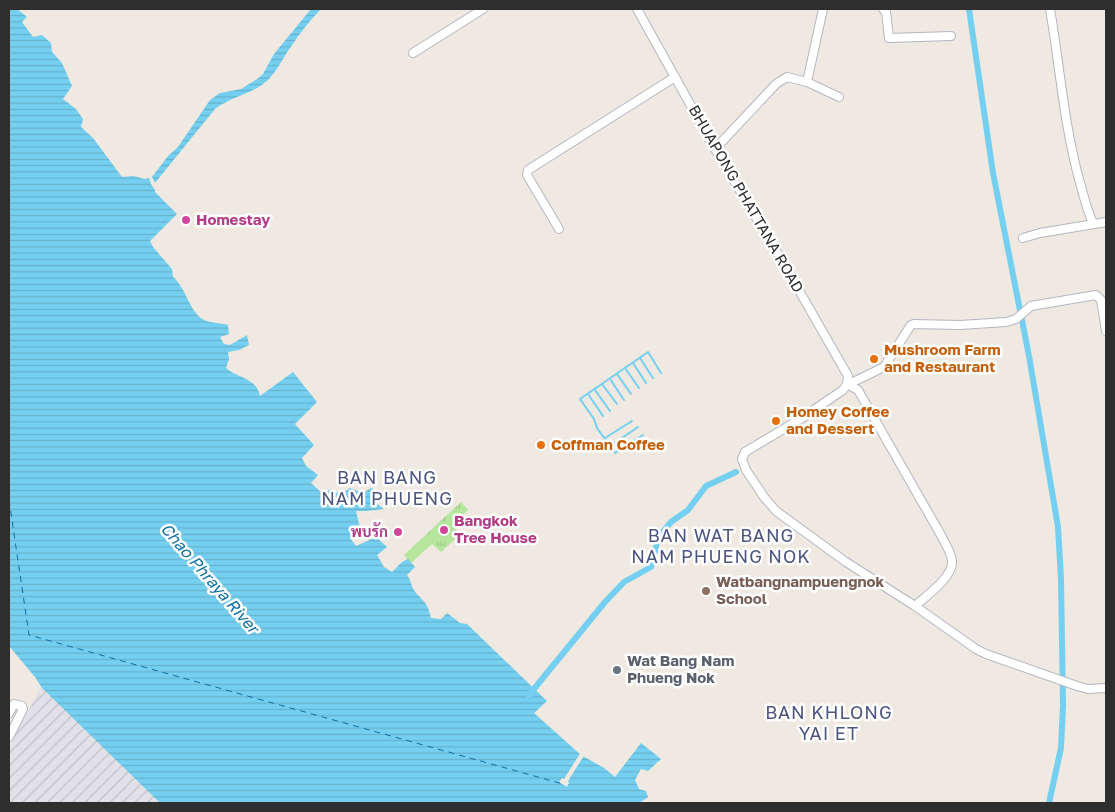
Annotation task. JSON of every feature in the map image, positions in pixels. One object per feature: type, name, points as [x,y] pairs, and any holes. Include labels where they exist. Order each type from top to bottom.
[{"type":"street","points":[[413,52],[483,9]]},
{"type":"street","name":"BHUAPONG PHATTANA ROAD","points":[[637,9],[715,149],[782,259],[848,376],[846,386]]},
{"type":"street","points":[[807,82],[823,9]]},
{"type":"street","points":[[883,9],[886,12],[889,38],[951,36]]},
{"type":"street","points":[[1050,9],[1067,128],[1076,169],[1093,223]]},
{"type":"street","points":[[559,229],[527,175],[528,170],[675,76]]},
{"type":"street","points":[[715,149],[776,84],[785,78],[790,76],[839,97]]},
{"type":"street","points":[[1023,238],[1106,222]]},
{"type":"street","points":[[1106,331],[1101,300],[1096,295],[1031,306],[1016,319],[1006,322],[960,326],[911,325],[884,367],[846,386],[802,418],[744,452],[742,459],[746,470],[776,511],[846,562],[915,606],[976,649],[1075,685],[1088,688],[1106,688]]},
{"type":"street","points":[[846,386],[858,390],[942,537],[951,557],[952,564],[944,580],[915,606]]},
{"type":"street","points":[[9,713],[14,704],[18,704],[23,709],[9,737]]},
{"type":"shaded area","points":[[41,687],[160,803],[9,803],[9,747]]},
{"type":"green space","name":"Bangkok Tree House","points":[[461,502],[468,510],[453,525],[460,535],[441,552],[432,544],[411,563],[404,555]]},
{"type":"water","name":"Chao Phraya River","points":[[9,9],[17,9],[27,17],[22,22],[33,37],[42,35],[51,43],[52,52],[62,63],[72,86],[63,99],[76,109],[83,119],[81,127],[93,138],[122,177],[149,178],[155,192],[177,214],[150,241],[172,269],[173,277],[182,288],[195,312],[206,321],[228,325],[229,334],[220,337],[224,344],[230,345],[247,335],[249,345],[239,350],[228,352],[229,359],[226,368],[255,385],[260,396],[293,372],[317,402],[295,424],[314,445],[302,458],[306,466],[318,475],[311,483],[323,494],[331,489],[340,495],[350,488],[363,493],[371,488],[380,492],[372,500],[384,509],[356,511],[360,528],[350,538],[356,546],[376,537],[387,547],[377,555],[384,567],[392,572],[408,559],[415,567],[407,575],[414,591],[427,606],[431,618],[441,619],[447,613],[460,623],[467,624],[547,701],[534,713],[581,755],[604,768],[615,777],[641,743],[661,759],[648,771],[641,769],[635,780],[639,789],[646,791],[648,797],[639,803],[160,803],[42,688],[9,646]]},
{"type":"water","points":[[311,9],[321,9],[299,35],[271,77],[256,89],[215,109],[155,183],[152,177],[168,156],[178,147],[210,100],[220,93],[241,89],[263,74],[274,54]]},
{"type":"pier","points":[[581,752],[585,754],[568,781],[567,787],[559,782],[562,778],[564,779]]},
{"type":"waterway","points":[[969,9],[993,173],[1029,356],[1058,527],[1061,579],[1063,705],[1061,748],[1049,803]]},
{"type":"waterway","points":[[643,435],[615,453],[597,428],[594,419],[580,399],[648,352],[661,373]]},
{"type":"waterway","points":[[640,358],[653,378]]},
{"type":"waterway","points":[[633,363],[646,383]]},
{"type":"waterway","points":[[625,368],[639,388]]},
{"type":"waterway","points":[[617,374],[631,394]]},
{"type":"waterway","points":[[610,379],[624,400]]},
{"type":"waterway","points":[[602,384],[617,404]]},
{"type":"waterway","points":[[595,390],[610,411]]},
{"type":"waterway","points":[[588,394],[603,416]]},
{"type":"waterway","points":[[605,438],[632,421]]},
{"type":"waterway","points":[[610,446],[638,427]]},
{"type":"waterway","points":[[529,695],[605,602],[624,582],[651,567],[658,538],[671,522],[688,510],[706,486],[736,472]]},
{"type":"ferry route","points":[[9,500],[29,635],[563,784]]},
{"type":"place","name":"Homestay","points":[[186,220]]},
{"type":"place","name":"Mushroom Farm and Restaurant","points":[[874,359]]},
{"type":"place","name":"Homey Coffee and Dessert","points":[[776,421]]},
{"type":"place","name":"Coffman Coffee","points":[[541,445]]},
{"type":"place","name":"Bangkok Tree House","points":[[444,530]]},
{"type":"place","name":"พบรัก","points":[[398,532]]},
{"type":"place","name":"Watbangnampuengnok School","points":[[706,591]]},
{"type":"place","name":"Wat Bang Nam Phueng Nok","points":[[617,670]]},
{"type":"district","name":"BAN BANG NAM PHUENG","points":[[387,488]]},
{"type":"district","name":"BAN WAT BANG NAM PHUENG NOK","points":[[721,546]]},
{"type":"district","name":"BAN KHLONG YAI ET","points":[[829,723]]}]
